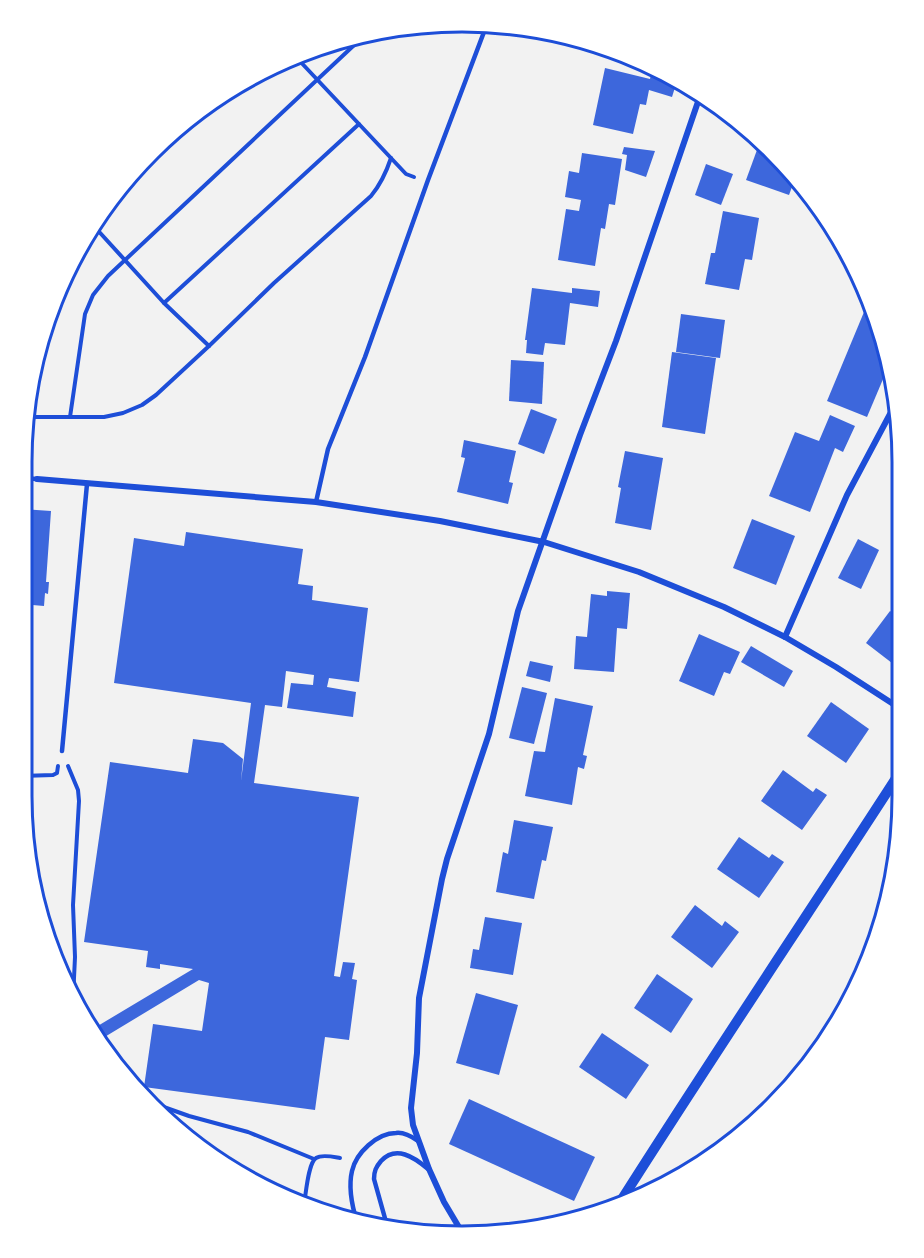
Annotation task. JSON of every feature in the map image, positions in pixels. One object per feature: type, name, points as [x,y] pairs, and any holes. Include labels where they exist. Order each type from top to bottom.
[{"type":"street","points":[[458,1226],[429,1170],[413,1125],[411,1108],[417,1053],[419,998],[442,879],[489,734],[518,611],[616,341],[698,102]]},
{"type":"street","points":[[785,637],[847,495],[890,414]]},
{"type":"street","points":[[37,479],[315,502],[440,521],[544,542],[648,575],[724,607],[785,637],[892,703]]},
{"type":"street","points":[[625,1195],[892,784]]},
{"type":"lane","points":[[315,502],[328,449],[365,357],[484,32]]},
{"type":"lane","points":[[32,479],[37,479]]},
{"type":"lane","points":[[62,751],[87,484]]},
{"type":"lane","points":[[355,1213],[350,1192],[352,1169],[361,1152],[373,1142],[391,1133],[410,1135],[418,1141]]},
{"type":"lane","points":[[385,1219],[374,1179],[377,1165],[389,1155],[401,1153],[418,1160],[429,1170]]},
{"type":"path","points":[[70,417],[85,314],[93,295],[108,276],[354,45]]},
{"type":"path","points":[[301,62],[406,174],[428,180]]},
{"type":"path","points":[[164,303],[359,124]]},
{"type":"path","points":[[34,417],[104,417],[123,413],[142,405],[156,395],[274,283],[371,196],[385,176],[390,158]]},
{"type":"path","points":[[99,232],[164,303],[209,346]]},
{"type":"path","points":[[32,776],[57,773],[62,751]]},
{"type":"path","points":[[62,751],[78,790],[79,801],[73,905],[74,981]]},
{"type":"path","points":[[166,1108],[248,1132],[314,1159]]},
{"type":"path","points":[[305,1197],[314,1159],[320,1156],[356,1159]]},
{"type":"building","points":[[605,68],[650,79],[651,75],[675,88],[672,97],[649,90],[646,105],[640,104],[633,134],[593,125]]},
{"type":"building","points":[[624,147],[655,151],[646,177],[625,170],[627,155],[622,154]]},
{"type":"building","points":[[757,149],[792,186],[789,195],[746,180]]},
{"type":"building","points":[[582,153],[622,159],[615,205],[609,204],[605,229],[601,228],[595,266],[558,260],[566,209],[579,211],[581,200],[565,197],[569,171],[579,173]]},
{"type":"building","points":[[706,164],[733,174],[721,205],[695,195]]},
{"type":"building","points":[[723,211],[759,218],[752,260],[745,259],[739,290],[705,284],[711,253],[715,253]]},
{"type":"building","points":[[532,288],[572,293],[572,288],[600,291],[598,307],[570,303],[565,345],[545,343],[543,355],[526,353],[527,340],[525,340]]},
{"type":"building","points":[[864,312],[866,313],[884,377],[867,417],[827,401]]},
{"type":"building","points":[[681,314],[725,320],[720,358],[676,352]]},
{"type":"building","points":[[672,352],[716,358],[705,434],[662,427]]},
{"type":"building","points":[[511,360],[544,362],[542,404],[509,401]]},
{"type":"building","points":[[531,409],[557,419],[544,454],[518,444]]},
{"type":"building","points":[[830,415],[855,426],[843,452],[835,448],[810,512],[769,496],[795,432],[819,441]]},
{"type":"building","points":[[464,440],[516,451],[509,482],[513,483],[508,504],[457,492],[465,458],[461,457]]},
{"type":"building","points":[[625,451],[663,458],[651,530],[615,523],[621,488],[618,487]]},
{"type":"building","points":[[32,510],[51,511],[46,582],[49,582],[44,606],[32,605]]},
{"type":"building","points":[[752,519],[795,536],[776,585],[733,568]]},
{"type":"building","points":[[186,532],[303,549],[298,584],[313,586],[312,600],[368,608],[359,682],[329,678],[327,687],[356,692],[353,717],[287,708],[291,683],[313,685],[314,675],[286,671],[282,707],[265,705],[254,783],[359,797],[334,976],[340,977],[343,962],[355,963],[352,979],[357,980],[349,1040],[325,1037],[315,1110],[144,1086],[153,1024],[202,1031],[209,983],[199,980],[105,1037],[98,1026],[193,969],[160,964],[160,969],[146,967],[148,951],[84,942],[110,762],[188,773],[193,739],[223,743],[243,759],[241,781],[251,703],[114,683],[134,538],[184,546]]},
{"type":"building","points":[[858,539],[879,550],[861,589],[838,578]]},
{"type":"building","points":[[607,591],[630,593],[627,629],[617,628],[614,672],[574,669],[576,636],[587,637],[591,594],[607,596]]},
{"type":"building","points":[[890,611],[892,612],[892,663],[866,643]]},
{"type":"building","points":[[699,634],[740,652],[730,674],[724,672],[714,696],[679,681]]},
{"type":"building","points":[[751,646],[793,671],[784,687],[741,662]]},
{"type":"building","points":[[530,661],[553,666],[550,682],[526,676]]},
{"type":"building","points":[[522,687],[547,693],[534,744],[509,738]]},
{"type":"building","points":[[555,698],[593,706],[583,755],[587,756],[584,769],[578,767],[572,805],[525,796],[534,751],[545,752]]},
{"type":"building","points":[[831,702],[869,729],[846,763],[807,736]]},
{"type":"building","points":[[783,770],[813,792],[816,788],[827,795],[802,830],[761,801]]},
{"type":"building","points":[[514,820],[553,827],[546,861],[542,860],[534,899],[496,892],[503,852],[508,854]]},
{"type":"building","points":[[739,837],[769,858],[772,854],[784,862],[759,898],[717,869]]},
{"type":"building","points":[[695,905],[722,926],[725,921],[739,932],[712,968],[671,937]]},
{"type":"building","points":[[485,917],[522,923],[513,975],[470,968],[473,949],[479,950]]},
{"type":"building","points":[[657,974],[693,999],[671,1033],[634,1008]]},
{"type":"building","points":[[476,993],[518,1005],[499,1075],[456,1063]]},
{"type":"building","points":[[602,1033],[649,1065],[626,1099],[579,1067]]},
{"type":"building","points":[[469,1099],[595,1157],[574,1201],[449,1144]]}]
